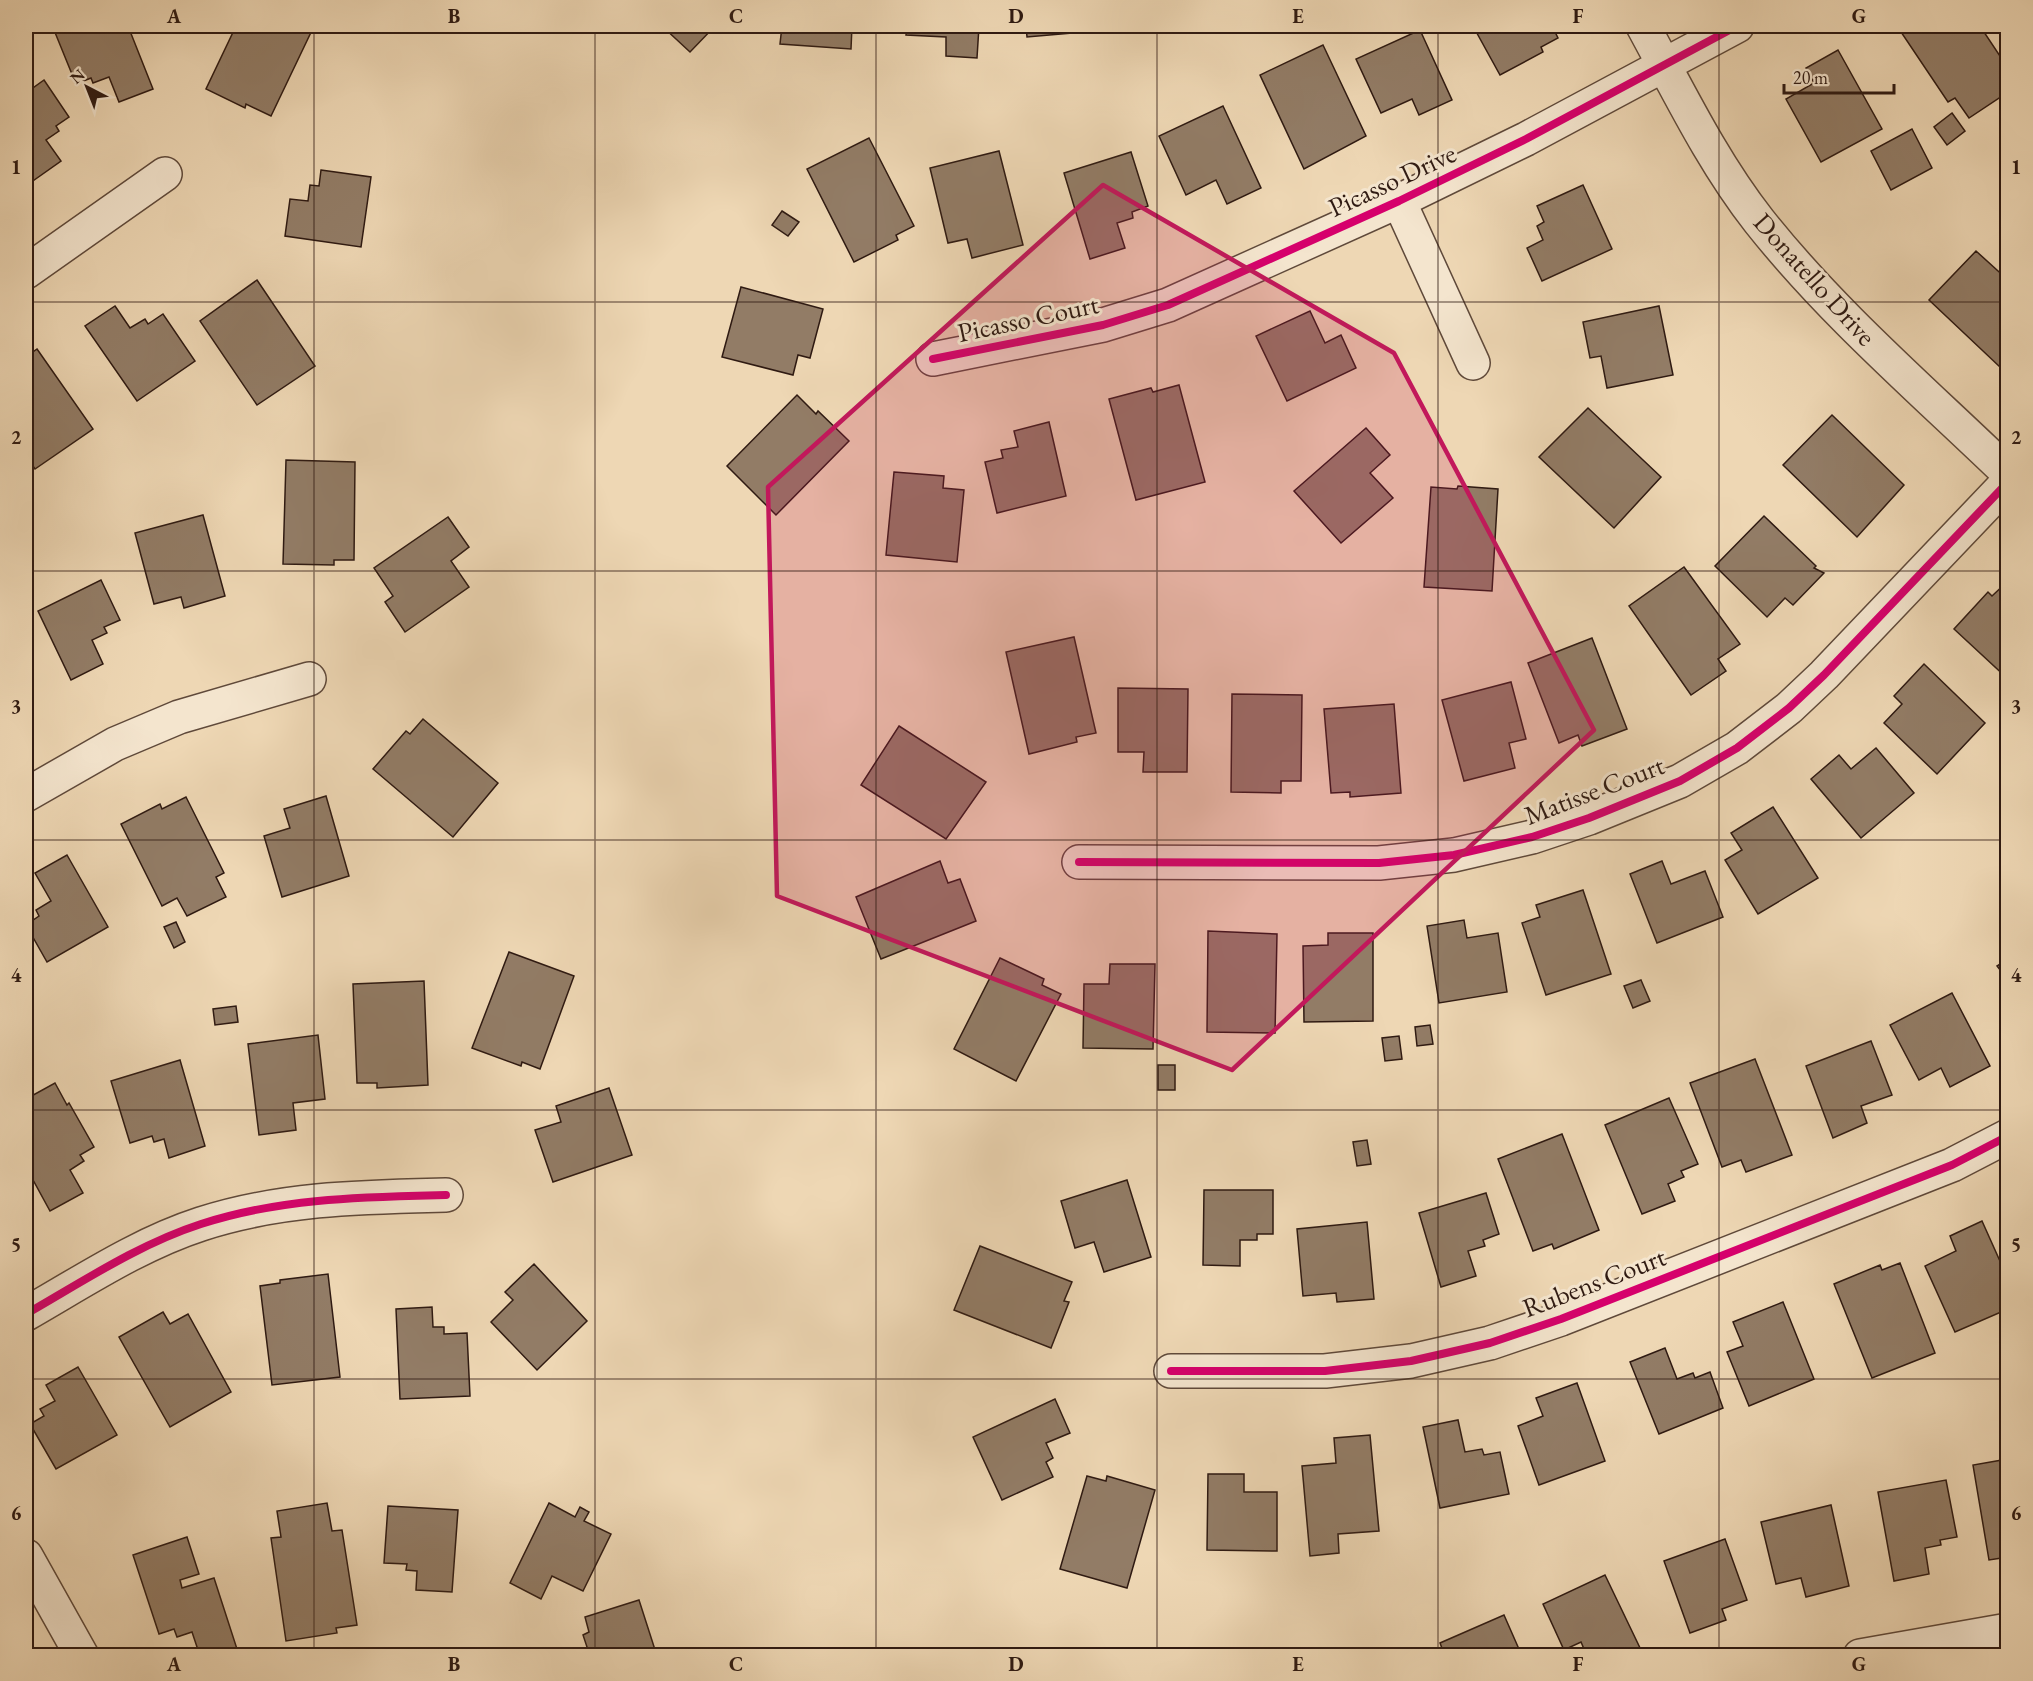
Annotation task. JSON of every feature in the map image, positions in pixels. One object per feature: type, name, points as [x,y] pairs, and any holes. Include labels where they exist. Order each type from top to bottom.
[{"type":"street","name":"Donatello Drive","points":[[1643,26],[1710,148],[1758,219],[1815,288],[2007,473]]},
{"type":"street","name":"Picasso Drive","points":[[1131,317],[1168,305],[1399,201],[1526,140],[1737,26]]},
{"type":"street","points":[[26,272],[165,174]]},
{"type":"street","points":[[1399,201],[1473,363]]},
{"type":"street","name":"Picasso Court","points":[[933,359],[1102,326],[1131,317]]},
{"type":"street","name":"Matisse Court","points":[[1079,862],[1379,863],[1454,855],[1532,837],[1589,818],[1680,781],[1737,748],[1789,708],[1824,675],[2007,482]]},
{"type":"street","points":[[26,795],[115,744],[179,717],[309,679]]},
{"type":"street","name":"Rubens Court","points":[[1172,1371],[1325,1371],[1411,1361],[1490,1343],[1572,1315],[1930,1173],[2007,1136]]},
{"type":"street","points":[[26,1314],[144,1247],[200,1224],[263,1207],[331,1198],[446,1195]]},
{"type":"street","points":[[26,1556],[82,1656]]},
{"type":"street","points":[[1860,1656],[2007,1630]]},
{"type":"highlighted area","points":[[1103,185],[1394,353],[1594,730],[1232,1070],[777,896],[768,487]]},
{"type":"building","points":[[67,26],[128,26],[153,89],[119,102],[109,77],[93,83],[91,78],[76,84],[54,30]]},
{"type":"building","points":[[236,26],[314,26],[271,116],[246,104],[245,108],[206,89]]},
{"type":"building","points":[[662,26],[715,26],[690,52]]},
{"type":"building","points":[[782,26],[852,26],[851,49],[780,44]]},
{"type":"building","points":[[907,26],[979,26],[977,58],[946,56],[946,37],[906,35]]},
{"type":"building","points":[[1026,26],[1094,26],[1095,31],[1027,37]]},
{"type":"building","points":[[1473,26],[1552,26],[1558,38],[1541,47],[1543,52],[1500,75]]},
{"type":"building","points":[[1897,26],[1980,26],[2006,65],[2002,68],[2008,75],[2008,92],[1969,118],[1955,98],[1948,102]]},
{"type":"building","points":[[1420,30],[1452,100],[1419,115],[1412,99],[1381,113],[1356,59]]},
{"type":"building","points":[[1323,45],[1366,136],[1304,169],[1260,75]]},
{"type":"building","points":[[1838,50],[1882,129],[1821,162],[1786,99],[1814,83],[1806,68]]},
{"type":"building","points":[[44,80],[69,117],[56,126],[59,131],[46,140],[61,161],[30,183],[26,176],[26,93]]},
{"type":"building","points":[[1223,106],[1261,188],[1227,204],[1216,180],[1186,195],[1159,136]]},
{"type":"building","points":[[1952,113],[1965,131],[1947,145],[1934,127]]},
{"type":"building","points":[[1912,129],[1932,168],[1891,190],[1871,151]]},
{"type":"building","points":[[869,138],[914,226],[896,235],[898,240],[854,262],[807,169]]},
{"type":"building","points":[[999,151],[1023,245],[972,258],[967,239],[948,243],[930,168]]},
{"type":"building","points":[[1131,152],[1148,206],[1132,212],[1133,218],[1117,223],[1125,248],[1090,259],[1064,173]]},
{"type":"building","points":[[321,170],[371,177],[361,247],[285,236],[290,199],[308,201],[310,185],[319,186]]},
{"type":"building","points":[[1583,185],[1612,249],[1542,281],[1527,248],[1543,240],[1537,226],[1544,222],[1537,206]]},
{"type":"building","points":[[782,211],[799,222],[788,236],[772,225]]},
{"type":"building","points":[[1976,251],[2008,280],[2008,360],[2001,368],[1929,300]]},
{"type":"building","points":[[257,280],[315,366],[257,405],[200,321]]},
{"type":"building","points":[[741,287],[823,309],[810,358],[798,355],[793,375],[722,357]]},
{"type":"building","points":[[115,306],[130,328],[145,319],[148,324],[163,314],[195,361],[137,401],[85,326]]},
{"type":"building","points":[[1659,306],[1673,375],[1607,388],[1601,356],[1590,358],[1583,322]]},
{"type":"building","points":[[1310,311],[1325,343],[1341,335],[1356,368],[1287,401],[1256,336]]},
{"type":"building","points":[[37,349],[93,429],[35,469],[26,456],[26,357]]},
{"type":"building","points":[[1179,385],[1205,482],[1136,500],[1109,399],[1151,388],[1153,392]]},
{"type":"building","points":[[797,395],[816,414],[818,411],[849,441],[776,515],[727,466]]},
{"type":"building","points":[[1588,408],[1661,477],[1614,528],[1539,457]]},
{"type":"building","points":[[1832,415],[1904,485],[1857,537],[1783,465]]},
{"type":"building","points":[[1049,422],[1066,496],[997,513],[985,462],[1003,458],[1001,450],[1018,447],[1014,431]]},
{"type":"building","points":[[1366,428],[1390,455],[1370,473],[1393,498],[1341,543],[1294,491]]},
{"type":"building","points":[[286,460],[355,462],[354,560],[334,560],[334,565],[283,564]]},
{"type":"building","points":[[894,472],[944,476],[943,488],[964,490],[957,562],[886,555]]},
{"type":"building","points":[[1458,486],[1498,489],[1492,591],[1424,587],[1431,487],[1457,489]]},
{"type":"building","points":[[203,515],[225,596],[184,608],[181,597],[154,604],[135,533]]},
{"type":"building","points":[[1764,516],[1816,566],[1814,568],[1824,573],[1793,605],[1785,598],[1767,617],[1715,566]]},
{"type":"building","points":[[448,517],[469,547],[451,561],[469,587],[405,632],[385,602],[393,596],[374,568]]},
{"type":"building","points":[[1684,567],[1740,644],[1718,659],[1726,671],[1691,695],[1629,606]]},
{"type":"building","points":[[101,580],[120,620],[104,627],[107,633],[92,640],[103,664],[71,680],[38,611]]},
{"type":"building","points":[[2006,583],[2008,584],[2008,679],[1954,629],[1988,592],[1992,596]]},
{"type":"building","points":[[1074,637],[1096,733],[1076,737],[1077,742],[1029,754],[1006,652]]},
{"type":"building","points":[[1592,638],[1627,729],[1582,746],[1578,735],[1559,743],[1528,663]]},
{"type":"building","points":[[1924,664],[1985,723],[1937,774],[1884,723],[1902,704],[1894,696]]},
{"type":"building","points":[[1511,682],[1526,739],[1509,743],[1515,768],[1464,781],[1442,700]]},
{"type":"building","points":[[1118,688],[1188,689],[1187,772],[1143,772],[1144,752],[1118,752]]},
{"type":"building","points":[[1232,694],[1302,695],[1301,781],[1281,781],[1281,793],[1231,792]]},
{"type":"building","points":[[1394,704],[1401,793],[1350,797],[1350,792],[1331,793],[1324,709]]},
{"type":"building","points":[[423,719],[498,783],[453,837],[373,769],[406,731],[410,734]]},
{"type":"building","points":[[899,726],[986,782],[946,839],[861,785]]},
{"type":"building","points":[[1876,748],[1914,793],[1861,838],[1811,779],[1839,755],[1851,769]]},
{"type":"building","points":[[326,796],[349,876],[282,897],[264,836],[290,828],[284,809]]},
{"type":"building","points":[[186,797],[224,873],[216,877],[226,897],[187,916],[177,898],[162,906],[121,824],[160,804],[162,809]]},
{"type":"building","points":[[1773,807],[1818,878],[1758,914],[1725,860],[1742,850],[1731,833]]},
{"type":"building","points":[[67,855],[108,927],[47,962],[26,925],[39,916],[36,910],[51,901],[35,873]]},
{"type":"building","points":[[940,861],[948,883],[960,879],[976,921],[881,959],[856,897]]},
{"type":"building","points":[[1662,861],[1671,884],[1705,871],[1723,917],[1657,943],[1630,874]]},
{"type":"building","points":[[1583,890],[1611,974],[1546,995],[1522,923],[1540,917],[1536,905]]},
{"type":"building","points":[[1464,920],[1467,938],[1498,933],[1507,992],[1439,1003],[1427,926]]},
{"type":"building","points":[[176,922],[185,942],[174,948],[164,927]]},
{"type":"building","points":[[1208,931],[1277,934],[1275,1033],[1207,1032]]},
{"type":"building","points":[[1328,933],[1373,933],[1373,1021],[1304,1022],[1303,946],[1328,945]]},
{"type":"building","points":[[509,952],[574,976],[540,1069],[522,1062],[521,1066],[472,1048]]},
{"type":"building","points":[[1000,958],[1044,979],[1042,985],[1061,994],[1016,1081],[954,1049]]},
{"type":"building","points":[[2008,959],[2008,980],[1997,966]]},
{"type":"building","points":[[1110,964],[1155,964],[1153,1049],[1083,1048],[1084,984],[1109,984]]},
{"type":"building","points":[[1641,980],[1650,1001],[1633,1008],[1624,986]]},
{"type":"building","points":[[424,981],[428,1085],[377,1088],[377,1083],[357,1083],[353,984]]},
{"type":"building","points":[[1952,993],[1990,1066],[1950,1087],[1941,1068],[1919,1080],[1890,1025]]},
{"type":"building","points":[[236,1006],[238,1022],[215,1025],[213,1009]]},
{"type":"building","points":[[1430,1025],[1433,1044],[1417,1046],[1415,1027]]},
{"type":"building","points":[[318,1035],[325,1099],[293,1103],[296,1130],[259,1135],[248,1044]]},
{"type":"building","points":[[1399,1036],[1402,1059],[1385,1061],[1382,1038]]},
{"type":"building","points":[[1871,1041],[1892,1095],[1861,1106],[1867,1123],[1833,1138],[1806,1066]]},
{"type":"building","points":[[1755,1059],[1792,1155],[1746,1172],[1741,1160],[1722,1167],[1690,1083]]},
{"type":"building","points":[[180,1060],[205,1146],[169,1158],[164,1139],[154,1142],[152,1136],[130,1143],[111,1081]]},
{"type":"building","points":[[1158,1065],[1175,1065],[1175,1090],[1158,1090]]},
{"type":"building","points":[[55,1083],[94,1147],[80,1155],[84,1161],[70,1170],[83,1193],[50,1211],[26,1167],[26,1099]]},
{"type":"building","points":[[609,1088],[632,1155],[553,1182],[535,1130],[561,1122],[556,1106]]},
{"type":"building","points":[[1669,1098],[1698,1164],[1681,1171],[1684,1177],[1668,1184],[1675,1201],[1642,1214],[1605,1125]]},
{"type":"building","points":[[1562,1134],[1599,1230],[1554,1249],[1552,1244],[1533,1251],[1498,1159]]},
{"type":"building","points":[[1367,1140],[1371,1164],[1357,1166],[1353,1142]]},
{"type":"building","points":[[1127,1180],[1151,1257],[1104,1272],[1094,1242],[1075,1248],[1061,1201]]},
{"type":"building","points":[[1204,1190],[1273,1190],[1273,1234],[1257,1234],[1257,1240],[1240,1240],[1240,1266],[1203,1265]]},
{"type":"building","points":[[1486,1193],[1499,1234],[1483,1240],[1485,1246],[1468,1251],[1476,1276],[1441,1287],[1419,1213]]},
{"type":"building","points":[[1982,1221],[2008,1279],[2008,1309],[1955,1332],[1925,1266],[1956,1251],[1950,1236]]},
{"type":"building","points":[[1367,1222],[1374,1299],[1337,1302],[1336,1293],[1303,1296],[1297,1229]]},
{"type":"building","points":[[980,1246],[1072,1282],[1064,1301],[1069,1302],[1051,1348],[954,1310]]},
{"type":"building","points":[[1900,1263],[1935,1353],[1872,1378],[1834,1284],[1880,1265],[1882,1270]]},
{"type":"building","points":[[534,1264],[587,1321],[537,1370],[491,1322],[513,1300],[505,1292]]},
{"type":"building","points":[[328,1274],[340,1377],[272,1385],[260,1286],[280,1283],[280,1280]]},
{"type":"building","points":[[1783,1302],[1814,1379],[1749,1406],[1727,1352],[1743,1346],[1733,1322]]},
{"type":"building","points":[[432,1307],[433,1327],[444,1327],[444,1334],[467,1333],[470,1396],[400,1399],[396,1309]]},
{"type":"building","points":[[163,1312],[170,1324],[188,1314],[231,1392],[170,1427],[119,1337]]},
{"type":"building","points":[[1665,1348],[1677,1379],[1693,1373],[1695,1378],[1710,1372],[1723,1408],[1659,1434],[1630,1362]]},
{"type":"building","points":[[78,1367],[117,1435],[56,1469],[30,1424],[44,1416],[40,1409],[55,1401],[46,1385]]},
{"type":"building","points":[[1577,1383],[1605,1461],[1539,1485],[1518,1426],[1543,1416],[1536,1398]]},
{"type":"building","points":[[1055,1399],[1070,1433],[1046,1443],[1053,1458],[1046,1462],[1053,1477],[1002,1500],[973,1437]]},
{"type":"building","points":[[1458,1420],[1465,1452],[1482,1449],[1484,1455],[1500,1452],[1509,1494],[1440,1508],[1423,1427]]},
{"type":"building","points":[[1370,1435],[1379,1531],[1338,1534],[1339,1553],[1310,1556],[1302,1466],[1336,1463],[1334,1438]]},
{"type":"building","points":[[2008,1459],[2008,1557],[1989,1560],[1973,1465]]},
{"type":"building","points":[[1208,1474],[1244,1474],[1244,1492],[1277,1492],[1277,1551],[1207,1550]]},
{"type":"building","points":[[1087,1476],[1106,1481],[1107,1476],[1155,1490],[1127,1588],[1060,1569]]},
{"type":"building","points":[[1946,1480],[1957,1537],[1940,1540],[1941,1545],[1925,1548],[1929,1574],[1894,1581],[1878,1492]]},
{"type":"building","points":[[327,1503],[332,1531],[342,1530],[357,1625],[336,1628],[337,1633],[286,1641],[271,1538],[281,1537],[277,1511]]},
{"type":"building","points":[[549,1503],[575,1517],[580,1507],[589,1512],[584,1521],[611,1534],[583,1591],[552,1576],[541,1599],[510,1583]]},
{"type":"building","points":[[1831,1505],[1849,1586],[1806,1597],[1801,1578],[1776,1584],[1761,1522]]},
{"type":"building","points":[[388,1506],[458,1510],[452,1592],[416,1590],[417,1571],[406,1570],[407,1564],[384,1563]]},
{"type":"building","points":[[187,1537],[199,1574],[180,1580],[182,1588],[214,1578],[237,1649],[219,1656],[200,1656],[192,1632],[177,1637],[174,1629],[159,1634],[133,1555]]},
{"type":"building","points":[[1725,1539],[1747,1600],[1722,1609],[1726,1620],[1690,1633],[1664,1561]]},
{"type":"building","points":[[1605,1575],[1641,1650],[1631,1656],[1587,1656],[1581,1642],[1564,1650],[1543,1604]]},
{"type":"building","points":[[639,1600],[657,1656],[571,1656],[588,1650],[583,1635],[589,1632],[585,1617]]},
{"type":"building","points":[[1504,1615],[1522,1656],[1445,1656],[1440,1643]]},
{"type":"cycle path","points":[[933,359],[1103,325],[1168,305],[1399,201],[1526,139],[1737,26]]},
{"type":"cycle path","points":[[1079,862],[1379,863],[1454,855],[1532,837],[1589,818],[1680,781],[1737,748],[1789,708],[1824,675],[2008,482]]},
{"type":"cycle path","points":[[1171,1371],[1325,1371],[1411,1361],[1490,1343],[1561,1319],[1952,1165],[2008,1136]]},
{"type":"cycle path","points":[[26,1314],[111,1264],[155,1242],[231,1215],[322,1200],[446,1195]]}]
